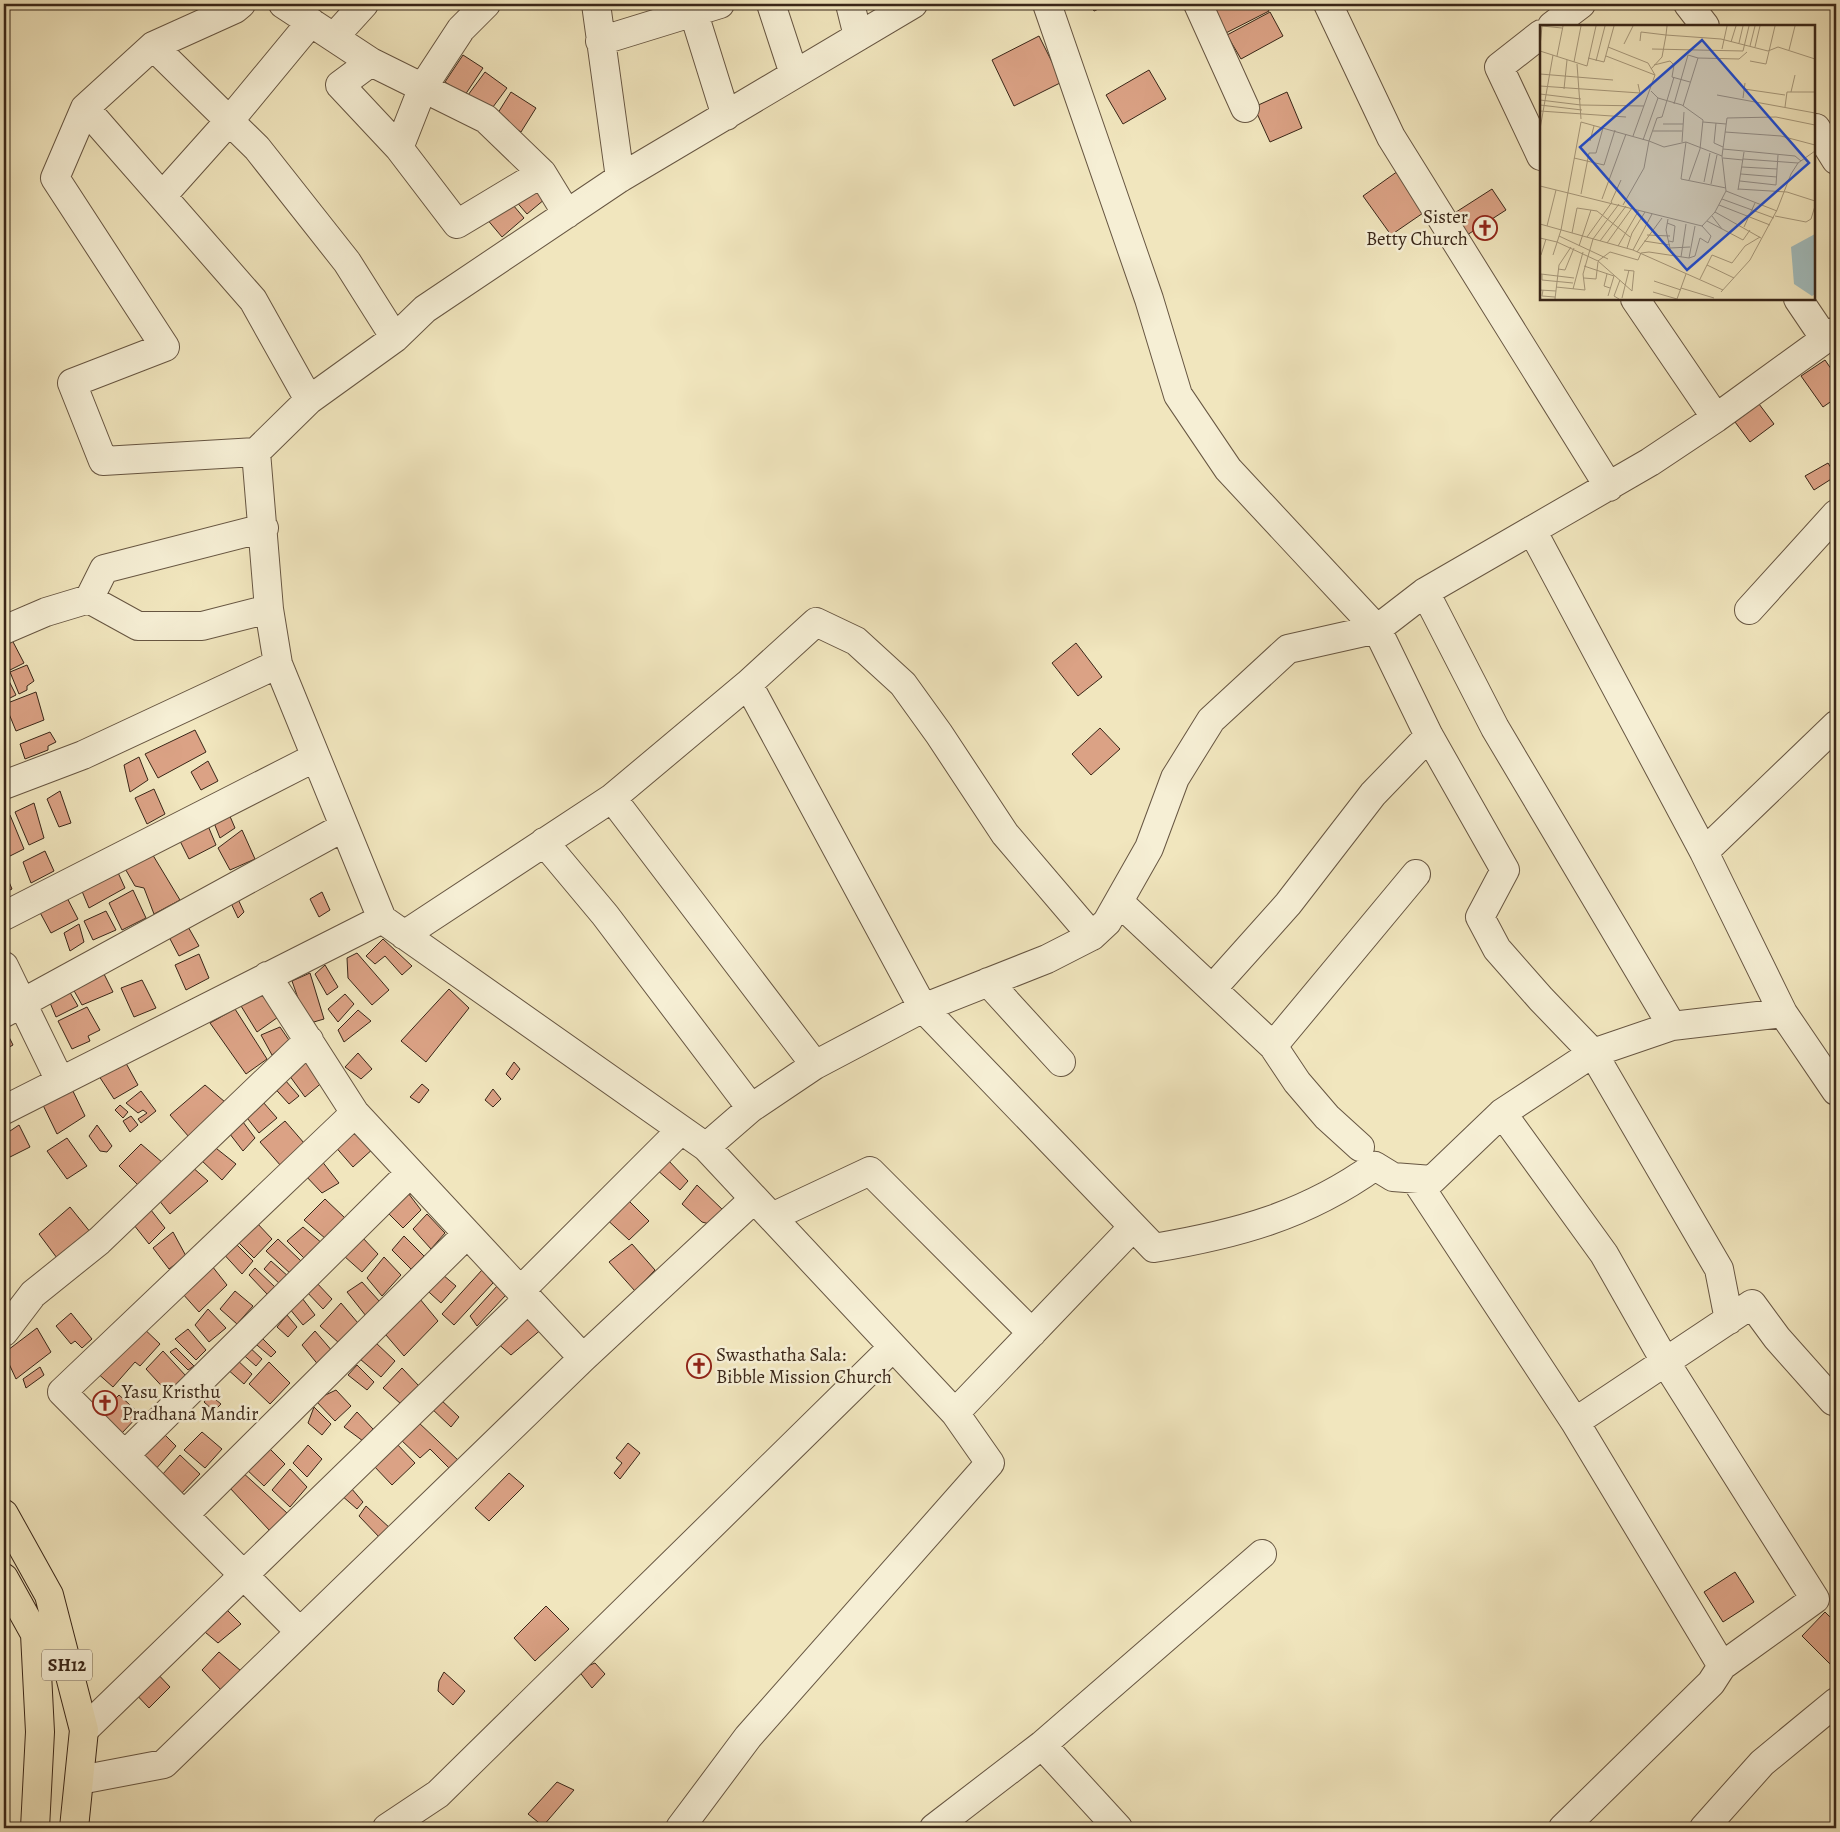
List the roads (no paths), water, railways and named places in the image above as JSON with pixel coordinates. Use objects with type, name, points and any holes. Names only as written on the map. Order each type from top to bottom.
[{"type":"main road","name":"SH12","points":[[4,1514],[49,1595],[84,1730],[74,1828]]},
{"type":"main road","name":"SH12","points":[[4,1578],[35,1634],[40,1732],[35,1828]]},
{"type":"street","points":[[241,4],[235,9],[153,46],[86,108],[55,178],[165,347],[72,383],[103,461],[256,452],[309,400],[395,338],[425,309],[620,178],[913,4]]},
{"type":"street","points":[[283,4],[371,62],[486,119],[542,173],[566,214]]},
{"type":"street","points":[[334,37],[364,4]]},
{"type":"street","points":[[399,148],[424,88],[461,29],[486,4]]},
{"type":"street","points":[[596,4],[620,178]]},
{"type":"street","points":[[600,41],[692,8],[720,4]]},
{"type":"street","points":[[771,4],[794,74]]},
{"type":"street","points":[[850,4],[858,36]]},
{"type":"street","points":[[1047,4],[1148,299],[1178,395],[1228,469],[1377,629],[1429,736],[1505,870],[1480,917],[1497,949],[1541,999],[1593,1053],[1719,1269],[1729,1320]]},
{"type":"street","points":[[1198,4],[1245,108]]},
{"type":"street","points":[[1328,4],[1391,138],[1609,487]]},
{"type":"street","points":[[1553,25],[1581,4]]},
{"type":"street","points":[[1688,4],[1704,25]]},
{"type":"street","points":[[692,8],[726,116]]},
{"type":"street","points":[[164,195],[230,120],[311,22]]},
{"type":"street","points":[[1540,35],[1499,67],[1540,154]]},
{"type":"street","points":[[153,46],[257,148],[347,262],[395,338]]},
{"type":"street","points":[[371,62],[340,84],[399,148],[457,224],[542,173]]},
{"type":"street","points":[[86,108],[164,195],[253,300],[309,400]]},
{"type":"street","points":[[1816,128],[1836,160]]},
{"type":"street","points":[[1636,300],[1716,418]]},
{"type":"street","points":[[706,1147],[751,1108],[815,1065],[923,1008],[1047,959],[1092,936],[1107,922],[1149,848],[1176,778],[1211,720],[1288,649],[1377,629],[1425,592],[1609,487],[1716,418],[1831,335],[1799,300]]},
{"type":"street","points":[[256,452],[264,528],[269,609],[278,664],[382,919],[706,1147],[955,1413],[990,1463],[748,1737],[680,1828]]},
{"type":"street","points":[[1749,610],[1836,514]]},
{"type":"street","points":[[89,599],[104,569],[264,528]]},
{"type":"street","points":[[1532,530],[1704,852],[1783,1013],[1836,1091]]},
{"type":"street","points":[[1425,592],[1495,728],[1672,1026]]},
{"type":"street","points":[[4,630],[46,612],[89,599],[138,626],[202,626],[269,609]]},
{"type":"street","points":[[404,935],[612,798],[748,684],[816,622],[856,642],[903,684],[939,734],[1005,834],[1092,936]]},
{"type":"street","points":[[4,785],[83,755],[278,664]]},
{"type":"street","points":[[748,684],[923,1008],[1154,1248],[1200,1240],[1272,1222],[1345,1188],[1375,1166],[1393,1178],[1432,1180],[1502,1113],[1593,1053],[1672,1026],[1783,1013]]},
{"type":"street","points":[[1704,852],[1836,725]]},
{"type":"street","points":[[1212,989],[1288,904],[1373,794],[1429,736]]},
{"type":"street","points":[[4,916],[316,757]]},
{"type":"street","points":[[612,798],[815,1065]]},
{"type":"street","points":[[13,1009],[344,827]]},
{"type":"street","points":[[544,842],[605,915],[751,1108]]},
{"type":"street","points":[[1273,1046],[1416,874]]},
{"type":"street","points":[[1119,902],[1273,1046],[1297,1082],[1315,1103],[1360,1147]]},
{"type":"street","points":[[4,1110],[382,919]]},
{"type":"street","points":[[4,966],[13,1009],[60,1081]]},
{"type":"street","points":[[267,976],[355,1113],[583,1358]]},
{"type":"street","points":[[988,982],[1061,1062]]},
{"type":"street","points":[[4,1332],[33,1294],[99,1241],[309,1040]]},
{"type":"street","points":[[300,1632],[62,1392],[355,1113]]},
{"type":"street","points":[[1502,1113],[1604,1254],[1666,1363],[1815,1599],[1722,1666],[1711,1683],[1563,1828]]},
{"type":"street","points":[[84,1730],[244,1576],[524,1295],[681,1130]]},
{"type":"street","points":[[80,1780],[164,1764],[583,1358],[763,1208],[870,1171],[1032,1333]]},
{"type":"street","points":[[125,1455],[410,1172]]},
{"type":"street","points":[[1416,1179],[1575,1422],[1722,1666]]},
{"type":"street","points":[[955,1413],[1133,1227]]},
{"type":"street","points":[[184,1515],[467,1234]]},
{"type":"street","points":[[1575,1422],[1752,1304],[1777,1338],[1833,1401],[1836,1401]]},
{"type":"street","points":[[387,1828],[438,1794],[893,1347]]},
{"type":"street","points":[[934,1828],[1042,1745],[1262,1554]]},
{"type":"street","points":[[1704,1828],[1762,1763],[1836,1702]]},
{"type":"street","points":[[1042,1745],[1115,1827]]},
{"type":"place","name":"Sister Betty Church","points":[[1485,228]]},
{"type":"place","name":"Swasthatha Sala: Bibble Mission Church","points":[[699,1366]]},
{"type":"place","name":"Yasu Kristhu Pradhana Mandir","points":[[105,1403]]}]
